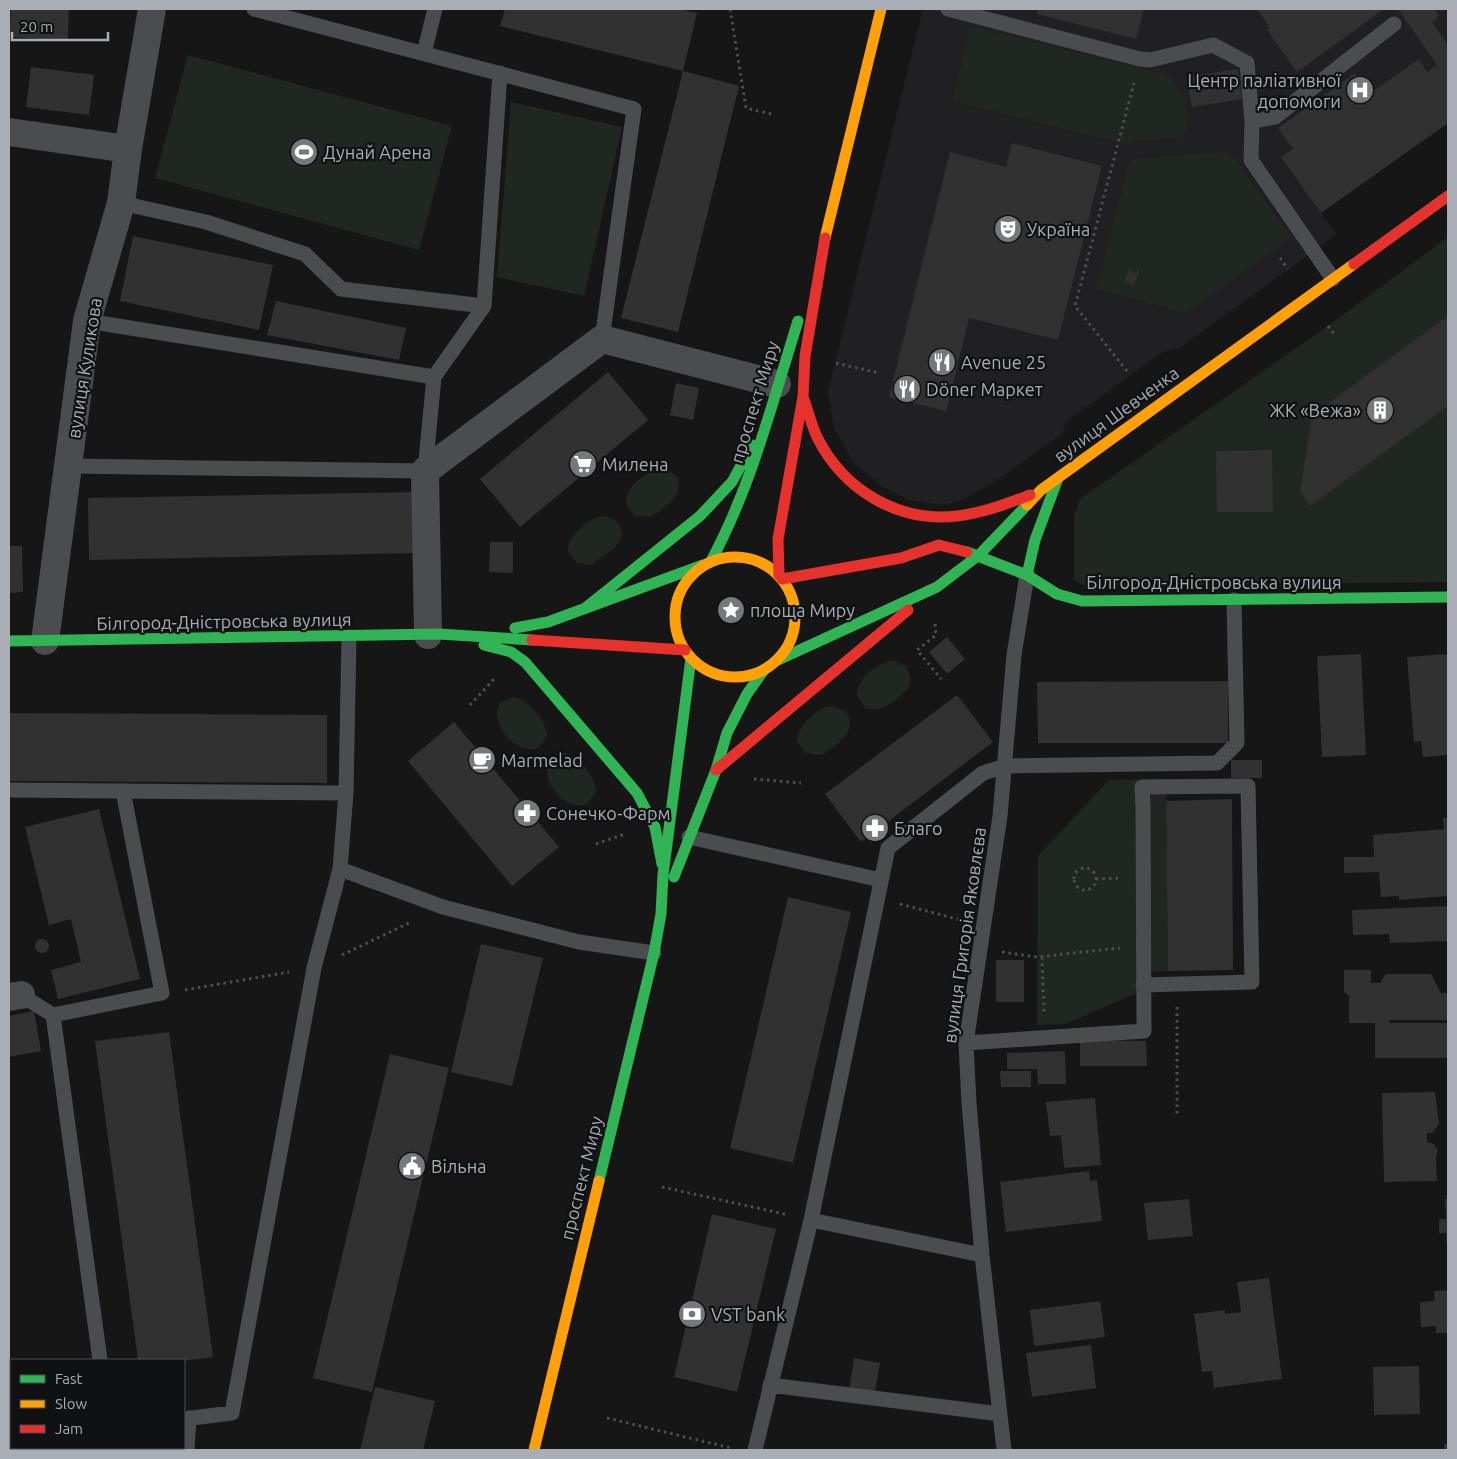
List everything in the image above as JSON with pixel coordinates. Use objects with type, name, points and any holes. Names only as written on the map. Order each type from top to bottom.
[{"type":"main road","name":"проспект Миру","points":[[707,563],[738,508],[822,249],[881,9]]},
{"type":"main road","name":"вулиця Шевченка","points":[[979,555],[1041,490],[1448,196]]},
{"type":"main road","name":"проспект Миру","points":[[781,577],[777,558],[778,540],[803,397],[805,356],[822,249]]},
{"type":"main road","points":[[584,609],[700,516],[732,482],[755,440],[777,384]]},
{"type":"main road","points":[[803,397],[809,422],[820,446],[835,468],[853,486],[874,502],[907,513],[941,517],[976,514],[1009,505],[1041,490]]},
{"type":"main road","points":[[1028,576],[1038,530],[1060,476]]},
{"type":"main road","points":[[907,513],[939,545],[979,555]]},
{"type":"main road","points":[[781,577],[901,558],[939,545]]},
{"type":"main road","points":[[716,770],[937,587],[979,555]]},
{"type":"main road","name":"Білгород-Дністровська вулиця","points":[[979,555],[1028,576],[1057,594],[1082,601],[1448,597]]},
{"type":"main road","points":[[778,660],[792,638],[796,620],[791,595],[781,577],[764,564],[747,558],[729,557],[707,563],[684,584],[675,608],[677,634],[688,654],[705,669],[730,677],[747,676],[764,670],[778,660],[937,587]]},
{"type":"main road","name":"Білгород-Дністровська вулиця","points":[[9,641],[434,635],[522,627],[548,622],[707,563]]},
{"type":"main road","points":[[434,635],[511,652],[531,668],[645,804],[660,842],[663,875]]},
{"type":"main road","name":"Білгород-Дністровська вулиця","points":[[434,635],[688,654]]},
{"type":"main road","name":"проспект Миру","points":[[534,1450],[654,953],[661,914],[663,875],[688,654]]},
{"type":"main road","name":"проспект Миру","points":[[661,914],[716,770],[726,733],[746,694],[764,670]]},
{"type":"street","name":"вулиця Куликова","points":[[45,641],[87,321],[121,203],[128,149],[152,9]]},
{"type":"street","points":[[9,132],[128,149]]},
{"type":"street","points":[[434,635],[425,471],[602,339],[777,384]]},
{"type":"lane","points":[[254,9],[634,109],[602,339]]},
{"type":"lane","points":[[424,53],[435,9]]},
{"type":"lane","points":[[948,9],[1145,59],[1213,45],[1247,63],[1252,121],[1251,160],[1333,279]]},
{"type":"lane","points":[[1252,121],[1275,117],[1394,24]]},
{"type":"lane","points":[[68,466],[425,471],[434,377],[484,306],[500,73]]},
{"type":"lane","points":[[121,203],[206,222],[305,254],[341,289],[484,306]]},
{"type":"lane","points":[[87,321],[434,377]]},
{"type":"lane","name":"вулиця Григорія Яковлєва","points":[[1004,1450],[982,1255],[966,1043],[982,949],[1006,766],[1014,654],[1028,576]]},
{"type":"lane","points":[[755,1450],[811,1220],[888,848],[983,773],[1006,766],[1217,763],[1237,743],[1234,600]]},
{"type":"lane","points":[[188,1450],[187,1419],[232,1413],[314,968],[340,869],[346,793],[349,637]]},
{"type":"lane","points":[[966,1043],[1144,1031],[1142,787],[1248,786],[1252,982],[1144,985]]},
{"type":"lane","points":[[9,790],[346,793]]},
{"type":"lane","points":[[15,996],[53,1015],[162,993],[123,791]]},
{"type":"lane","points":[[689,837],[881,880]]},
{"type":"lane","points":[[340,869],[443,907],[579,942],[654,953]]},
{"type":"lane","points":[[53,1015],[100,1359]]},
{"type":"lane","points":[[811,1220],[982,1255]]},
{"type":"lane","points":[[770,1386],[1000,1414]]},
{"type":"path","points":[[730,9],[746,108],[771,114]]},
{"type":"path","points":[[1127,371],[1075,306],[1145,59]]},
{"type":"path","points":[[1280,258],[1288,269]]},
{"type":"path","points":[[1328,326],[1335,335]]},
{"type":"path","points":[[834,363],[879,373]]},
{"type":"path","points":[[934,621],[936,636],[918,650],[941,679]]},
{"type":"path","points":[[470,705],[499,673]]},
{"type":"path","points":[[744,778],[801,783]]},
{"type":"path","points":[[596,844],[633,832]]},
{"type":"path","points":[[1085,868],[1092,871],[1096,879],[1093,886],[1086,890],[1078,888],[1073,882],[1077,870],[1085,868]]},
{"type":"path","points":[[1096,879],[1128,878]]},
{"type":"path","points":[[877,898],[985,926]]},
{"type":"path","points":[[162,993],[314,968],[443,907]]},
{"type":"path","points":[[982,949],[1042,957],[1143,945]]},
{"type":"path","points":[[1042,957],[1044,1038]]},
{"type":"path","points":[[1177,1005],[1177,1114]]},
{"type":"path","points":[[662,1187],[811,1220]]},
{"type":"path","points":[[607,1418],[732,1448]]},
{"type":"shaded area","points":[[923,9],[1448,9],[1448,123],[1321,213],[1336,235],[1178,349],[1164,351],[1066,422],[1062,434],[993,483],[960,501],[941,505],[909,500],[880,485],[852,460],[834,428],[828,392]]},
{"type":"shaded area","points":[[970,26],[1165,74],[1177,86],[1186,103],[1188,122],[1182,138],[1133,141],[1131,145],[953,101]]},
{"type":"shaded area","name":"Дунай Арена","points":[[188,55],[452,126],[419,250],[155,178]]},
{"type":"shaded area","points":[[511,102],[622,127],[584,296],[497,277]]},
{"type":"shaded area","points":[[1222,152],[1230,155],[1237,161],[1291,238],[1186,313],[1096,289],[1130,159]]},
{"type":"shaded area","points":[[1448,237],[1448,582],[1085,586],[1074,580],[1074,516],[1080,499],[1328,326]]},
{"type":"shaded area","points":[[666,468],[678,477],[678,490],[672,501],[650,517],[635,516],[626,504],[629,491],[646,474]]},
{"type":"shaded area","points":[[602,516],[611,518],[618,523],[622,535],[621,540],[614,548],[591,565],[577,563],[568,552],[571,540],[579,529],[590,520]]},
{"type":"shaded area","points":[[892,660],[906,666],[910,675],[910,685],[890,704],[878,709],[865,708],[857,696],[863,678],[880,665]]},
{"type":"shaded area","points":[[514,697],[531,706],[544,724],[547,736],[538,748],[530,749],[513,743],[501,728],[497,711],[500,703]]},
{"type":"shaded area","points":[[832,706],[846,711],[850,725],[848,731],[839,742],[821,755],[806,753],[797,742],[800,729],[814,714],[826,707]]},
{"type":"shaded area","points":[[564,753],[581,763],[593,780],[596,792],[588,804],[579,806],[571,804],[556,793],[551,785],[547,767],[550,759]]},
{"type":"shaded area","points":[[1166,779],[1168,971],[1136,973],[1137,993],[1065,1024],[1037,1025],[1038,856],[1109,780]]},
{"type":"building","points":[[11,9],[69,9],[68,40],[9,37]]},
{"type":"building","points":[[505,9],[678,9],[697,13],[683,71],[500,26]]},
{"type":"building","points":[[1038,9],[1144,9],[1136,39],[1037,14]]},
{"type":"building","points":[[1257,9],[1384,9],[1297,72],[1267,30],[1270,28]]},
{"type":"building","points":[[1398,9],[1434,9],[1439,16],[1432,22],[1448,45],[1448,123],[1321,213],[1281,157],[1293,149],[1278,128],[1355,73],[1369,94],[1419,59],[1427,72],[1437,65]]},
{"type":"building","points":[[31,67],[94,75],[89,115],[26,107]]},
{"type":"building","points":[[1238,69],[1242,99],[1192,107],[1187,77]]},
{"type":"building","points":[[683,71],[739,86],[678,332],[621,318]]},
{"type":"building","name":"Україна","points":[[1012,143],[1102,166],[1058,340],[969,318],[946,411],[889,397],[950,152],[1006,167]]},
{"type":"building","points":[[133,236],[273,265],[259,330],[120,301]]},
{"type":"building","points":[[1139,267],[1139,273],[1133,285],[1127,281],[1124,285],[1128,272],[1130,270],[1136,274]]},
{"type":"building","points":[[276,301],[406,328],[399,360],[267,335]]},
{"type":"building","name":"ЖК «Вежа»","points":[[1448,316],[1448,406],[1310,506],[1300,491],[1312,415]]},
{"type":"building","points":[[608,372],[648,420],[520,527],[480,479]]},
{"type":"building","points":[[676,383],[699,388],[693,420],[670,415]]},
{"type":"building","points":[[1272,450],[1273,512],[1217,512],[1216,451]]},
{"type":"building","points":[[414,492],[415,553],[89,560],[88,498]]},
{"type":"building","points":[[490,542],[513,542],[513,573],[489,572]]},
{"type":"building","points":[[9,546],[22,546],[23,592],[9,593]]},
{"type":"building","points":[[947,637],[965,659],[947,674],[929,652]]},
{"type":"building","points":[[1361,654],[1366,755],[1322,757],[1317,656]]},
{"type":"building","points":[[1448,654],[1448,755],[1423,757],[1421,741],[1414,742],[1407,657]]},
{"type":"building","points":[[1228,681],[1228,743],[1038,743],[1037,682]]},
{"type":"building","points":[[957,695],[993,742],[861,842],[825,794]]},
{"type":"building","points":[[9,713],[327,715],[327,783],[9,781]]},
{"type":"building","points":[[454,722],[559,847],[512,886],[408,761]]},
{"type":"building","points":[[1231,760],[1262,760],[1262,778],[1231,778]]},
{"type":"building","points":[[1232,799],[1233,970],[1168,971],[1166,801]]},
{"type":"building","points":[[99,809],[140,979],[58,999],[51,970],[81,962],[71,919],[49,925],[25,827]]},
{"type":"building","points":[[1443,818],[1448,818],[1448,896],[1399,900],[1399,896],[1381,897],[1379,872],[1344,873],[1344,857],[1374,857],[1373,835],[1444,829]]},
{"type":"building","points":[[788,897],[851,912],[793,1163],[730,1148]]},
{"type":"building","points":[[1448,906],[1448,941],[1390,943],[1389,934],[1353,935],[1352,910]]},
{"type":"building","points":[[39,939],[45,939],[49,946],[45,953],[39,953],[35,949],[35,943]]},
{"type":"building","points":[[481,944],[543,958],[512,1086],[451,1072]]},
{"type":"building","points":[[996,960],[1024,960],[1024,1002],[996,1002]]},
{"type":"building","points":[[1344,970],[1371,970],[1371,983],[1380,983],[1386,974],[1431,974],[1441,993],[1448,993],[1448,1020],[1390,1020],[1389,1023],[1448,1023],[1448,1058],[1375,1058],[1375,1023],[1349,1023],[1349,996],[1344,992]]},
{"type":"building","points":[[34,1011],[41,1051],[9,1057],[9,1016]]},
{"type":"building","points":[[169,1032],[213,1357],[185,1361],[185,1359],[138,1359],[95,1041]]},
{"type":"building","points":[[1080,1040],[1146,1041],[1147,1066],[1080,1066]]},
{"type":"building","points":[[1065,1051],[1066,1084],[1038,1084],[1037,1069],[1007,1069],[1007,1053]]},
{"type":"building","points":[[390,1054],[449,1068],[372,1392],[313,1378]]},
{"type":"building","points":[[1000,1071],[1031,1071],[1031,1087],[1001,1087]]},
{"type":"building","points":[[1435,1092],[1439,1124],[1432,1133],[1427,1133],[1427,1142],[1434,1144],[1438,1151],[1436,1157],[1437,1181],[1384,1182],[1382,1093]]},
{"type":"building","points":[[1095,1098],[1101,1165],[1064,1168],[1061,1135],[1050,1136],[1046,1102]]},
{"type":"building","points":[[1089,1171],[1090,1181],[1097,1180],[1102,1221],[1006,1232],[1000,1182]]},
{"type":"building","points":[[1448,1198],[1447,1245],[1446,1233],[1439,1233],[1439,1219],[1446,1219],[1445,1199]]},
{"type":"building","points":[[1189,1199],[1193,1236],[1148,1240],[1144,1203]]},
{"type":"building","points":[[712,1214],[776,1229],[737,1392],[674,1377]]},
{"type":"building","points":[[1269,1278],[1282,1379],[1214,1388],[1212,1371],[1202,1372],[1194,1314],[1225,1310],[1225,1314],[1241,1312],[1237,1282]]},
{"type":"building","points":[[1448,1290],[1448,1333],[1436,1333],[1436,1326],[1421,1327],[1420,1302],[1435,1301],[1434,1291]]},
{"type":"building","points":[[1100,1301],[1105,1337],[1034,1346],[1030,1310]]},
{"type":"building","points":[[1091,1345],[1096,1388],[1032,1397],[1026,1353]]},
{"type":"building","points":[[854,1358],[880,1363],[874,1396],[849,1391]]},
{"type":"building","points":[[1419,1366],[1420,1414],[1374,1415],[1373,1367]]},
{"type":"building","points":[[375,1387],[435,1401],[423,1450],[360,1450]]},
{"type":"building","points":[[1444,1444],[1448,1444],[1448,1450],[1444,1450]]},
{"type":"building","points":[[62,1449],[95,1449],[95,1450]]},
{"type":"building","points":[[102,1449],[144,1449],[144,1450]]},
{"type":"traffic: fast","points":[[711,561],[750,473],[798,321]]},
{"type":"traffic: fast","points":[[584,609],[700,516],[732,482],[752,445]]},
{"type":"traffic: fast","points":[[1027,575],[1035,540],[1057,481]]},
{"type":"traffic: fast","points":[[778,660],[937,587],[979,555],[1027,505]]},
{"type":"traffic: fast","points":[[967,552],[1027,575],[1057,594],[1082,601],[1448,597]]},
{"type":"traffic: fast","points":[[515,628],[548,622],[703,565]]},
{"type":"traffic: fast","points":[[9,641],[439,634],[532,640]]},
{"type":"traffic: fast","points":[[484,645],[511,652],[525,662],[637,793],[655,827],[662,864]]},
{"type":"traffic: fast","points":[[599,1181],[654,953],[661,914],[663,875],[691,658]]},
{"type":"traffic: fast","points":[[674,877],[716,770],[727,733],[747,694],[764,670]]},
{"type":"traffic: slow","points":[[825,238],[881,9]]},
{"type":"traffic: slow","points":[[1027,505],[1041,490],[1354,264]]},
{"type":"traffic: slow","points":[[735,557],[758,561],[778,574],[791,594],[795,617],[791,640],[778,660],[758,673],[735,677],[712,673],[692,660],[679,640],[675,617],[679,594],[692,574],[712,561],[735,557]]},
{"type":"traffic: slow","points":[[534,1450],[599,1181]]},
{"type":"traffic: jam","points":[[1354,264],[1448,196]]},
{"type":"traffic: jam","points":[[779,575],[778,539],[803,397],[805,356],[825,238]]},
{"type":"traffic: jam","points":[[803,397],[817,437],[828,456],[857,487],[874,499],[893,508],[913,514],[935,517],[957,516],[1003,505],[1030,495]]},
{"type":"traffic: jam","points":[[782,579],[901,558],[939,545],[967,552]]},
{"type":"traffic: jam","points":[[716,770],[908,610]]},
{"type":"traffic: jam","points":[[532,640],[685,650]]},
{"type":"place","name":"Центр паліативної допомоги","points":[[1360,90]]},
{"type":"place","name":"Дунай Арена","points":[[304,152]]},
{"type":"place","name":"Україна","points":[[1008,229]]},
{"type":"place","name":"Avenue 25","points":[[942,362]]},
{"type":"place","name":"Döner Маркет","points":[[907,389]]},
{"type":"place","name":"ЖК «Вежа»","points":[[1380,410]]},
{"type":"place","name":"Милена","points":[[583,464]]},
{"type":"place","name":"площа Миру","points":[[731,610]]},
{"type":"place","name":"Marmelad","points":[[482,760]]},
{"type":"place","name":"Сонечко-Фарм","points":[[527,813]]},
{"type":"place","name":"Благо","points":[[875,828]]},
{"type":"place","name":"Вільна","points":[[412,1166]]},
{"type":"place","name":"VST bank","points":[[692,1314]]}]
